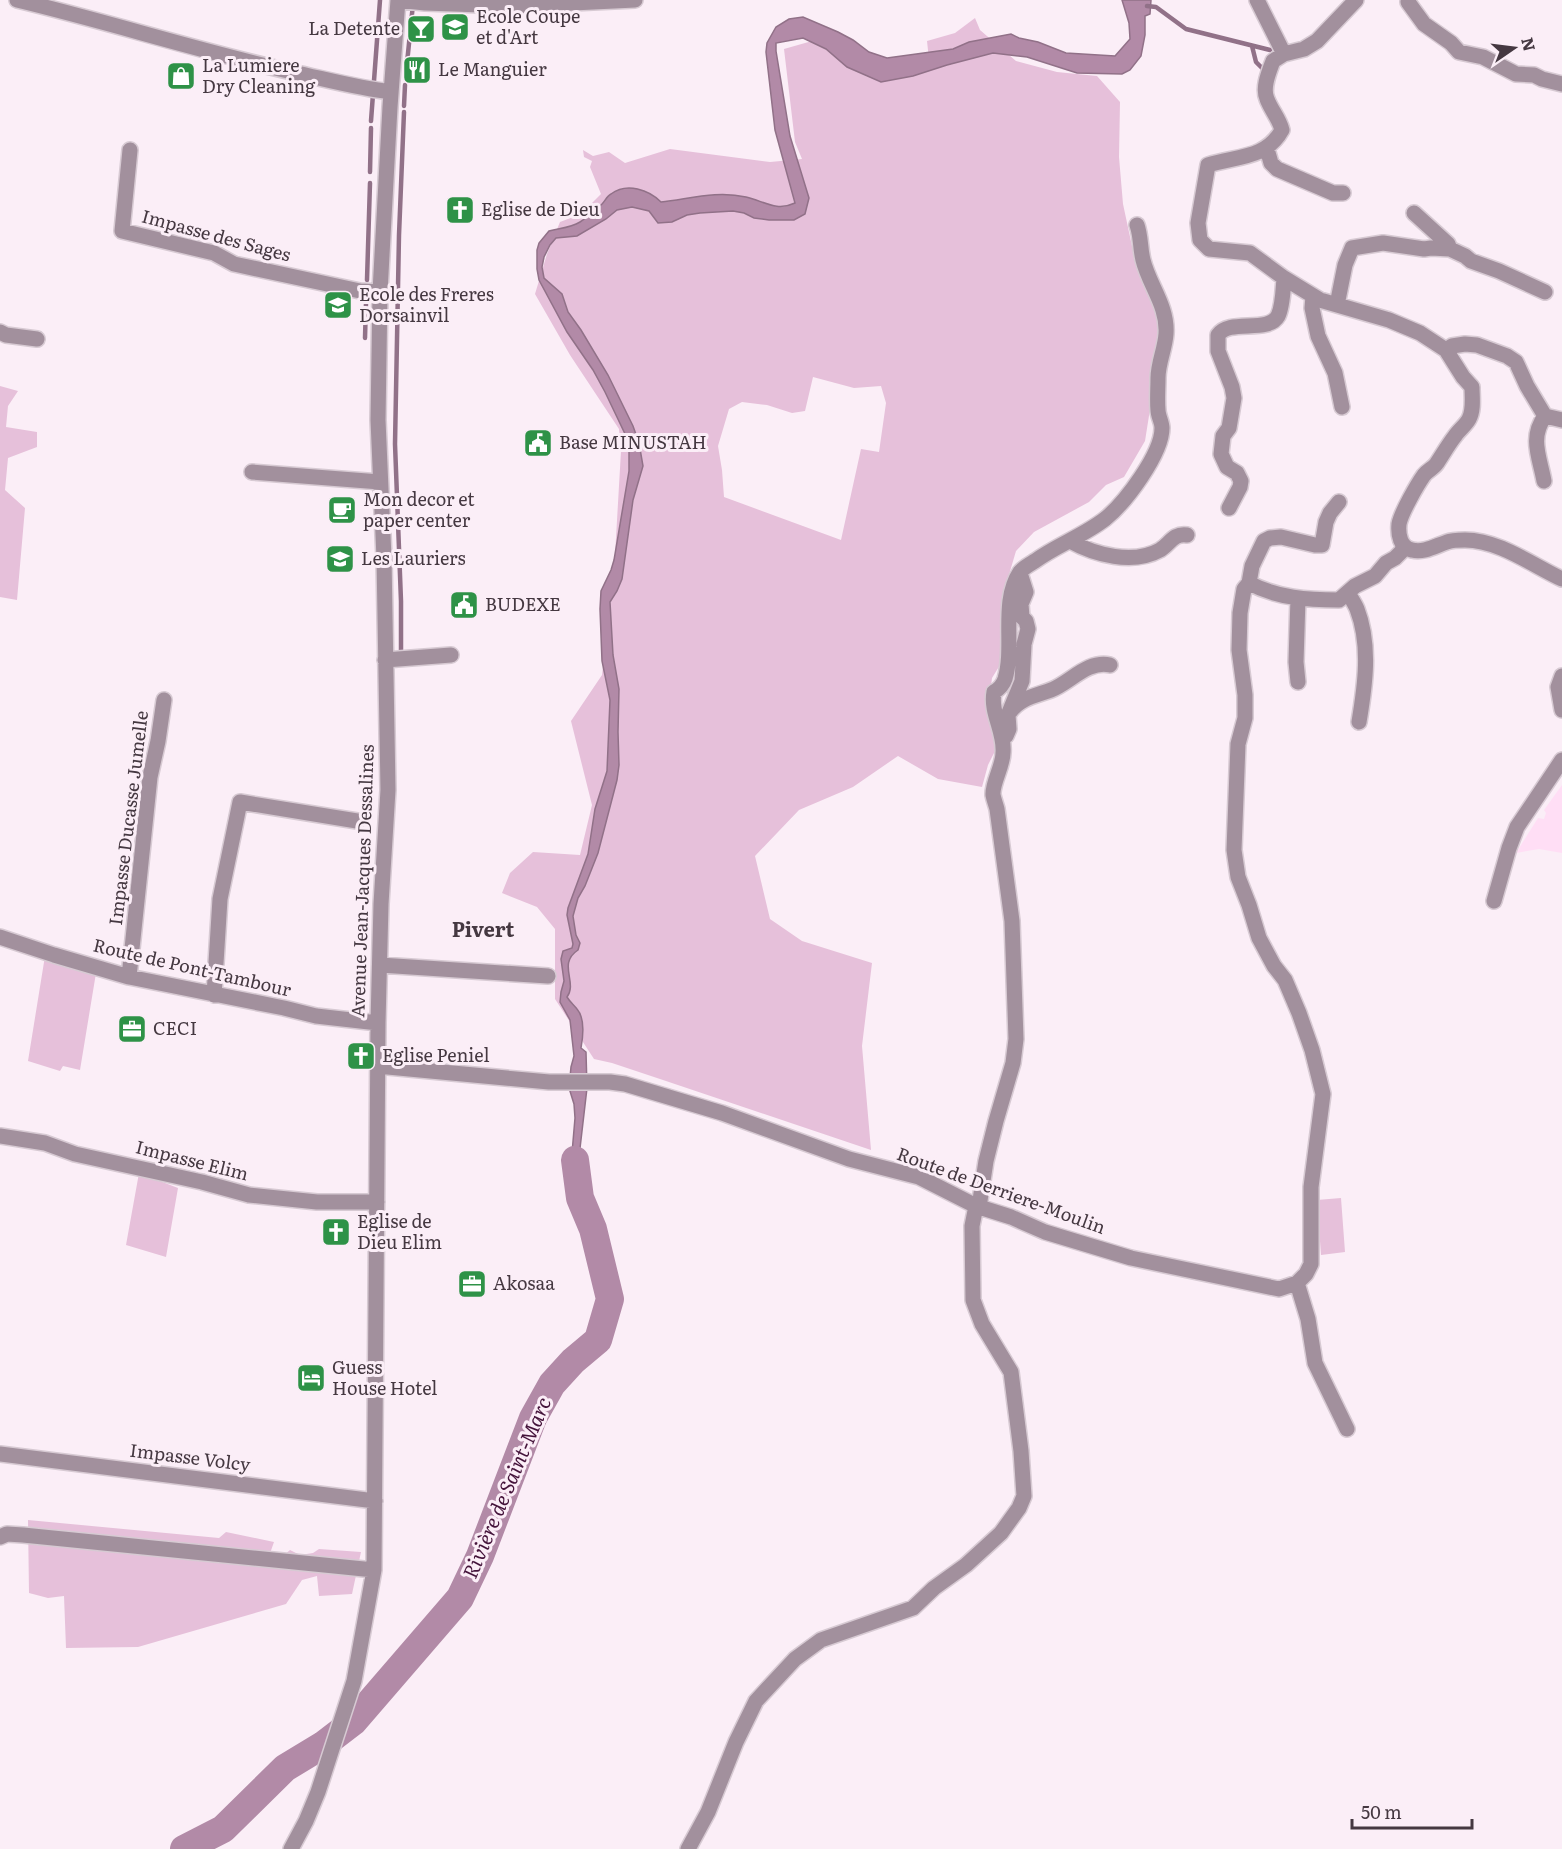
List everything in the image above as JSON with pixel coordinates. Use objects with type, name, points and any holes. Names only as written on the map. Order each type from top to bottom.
[{"type":"street","points":[[17,0],[85,16],[143,34],[267,66],[391,92]]},
{"type":"street","points":[[398,0],[510,6],[635,0]]},
{"type":"street","name":"Avenue Jean-Jacques Dessalines","points":[[291,1849],[318,1792],[354,1681],[374,1570],[378,1202],[377,1066],[388,790],[384,558],[378,420],[380,292],[398,0]]},
{"type":"street","points":[[1257,0],[1284,54]]},
{"type":"street","points":[[1249,583],[1277,595],[1339,600],[1355,586],[1375,576],[1402,551],[1399,532],[1401,517],[1425,473],[1436,465],[1444,450],[1469,421],[1471,412],[1472,387],[1446,350],[1420,333],[1313,296],[1250,253],[1209,249],[1198,235],[1208,165],[1267,149],[1282,130],[1266,98],[1265,89],[1273,61],[1284,54],[1304,49],[1317,41],[1356,0]]},
{"type":"street","points":[[1408,2],[1424,24],[1459,52],[1483,57],[1516,75],[1534,75],[1562,84]]},
{"type":"street","points":[[1267,149],[1271,163],[1277,169],[1334,193],[1343,193]]},
{"type":"street","name":"Impasse des Sages","points":[[130,150],[122,231],[214,253],[234,264],[360,291],[380,292]]},
{"type":"street","points":[[1414,213],[1448,244],[1450,249]]},
{"type":"street","points":[[688,1849],[708,1812],[736,1742],[756,1701],[795,1659],[821,1640],[913,1608],[1001,1533],[1019,1508],[1024,1496],[1011,1372],[982,1324],[973,1300],[972,1226],[996,1121],[1013,1063],[1016,1039],[1012,921],[997,809],[993,795],[1004,754],[1000,727],[992,701],[993,692],[1000,688],[1005,680],[1011,595],[1020,573],[1024,567],[1047,552],[1107,518],[1133,491],[1157,449],[1162,428],[1158,411],[1158,367],[1166,334],[1166,321],[1157,293],[1143,263],[1137,225]]},
{"type":"street","points":[[1337,305],[1345,265],[1352,248],[1383,243],[1424,249],[1450,249],[1471,261],[1545,292]]},
{"type":"street","points":[[1229,508],[1241,481],[1237,473],[1227,467],[1221,454],[1223,436],[1229,428],[1234,398],[1218,351],[1218,335],[1224,328],[1272,322],[1278,316],[1284,278]]},
{"type":"street","points":[[1313,296],[1312,309],[1318,336],[1335,373],[1342,407]]},
{"type":"street","points":[[0,332],[6,335],[37,339]]},
{"type":"street","points":[[1446,350],[1452,346],[1477,345],[1507,356],[1516,362],[1545,416],[1562,420]]},
{"type":"street","points":[[1544,481],[1538,462],[1536,444],[1545,416]]},
{"type":"street","points":[[252,472],[380,482]]},
{"type":"street","points":[[1339,502],[1326,522],[1322,545],[1281,537],[1270,538],[1264,542],[1252,566],[1249,583],[1244,589],[1239,650],[1245,694],[1245,718],[1238,744],[1234,850],[1238,877],[1259,938],[1274,966],[1285,980],[1299,1013],[1312,1050],[1323,1094],[1311,1186],[1311,1264],[1306,1274],[1297,1283],[1308,1319],[1315,1363],[1347,1430]]},
{"type":"street","points":[[1070,541],[1105,555],[1142,556],[1163,548],[1172,538],[1181,534],[1187,535]]},
{"type":"street","points":[[1403,546],[1411,550],[1427,550],[1449,541],[1468,540],[1483,543],[1511,552],[1562,579]]},
{"type":"street","points":[[1003,744],[1009,729],[1008,715],[1022,681],[1024,644],[1028,629],[1022,617],[1021,604],[1026,592],[1020,573]]},
{"type":"street","points":[[1348,593],[1357,609],[1366,662],[1359,722]]},
{"type":"street","points":[[1298,598],[1296,662],[1298,682]]},
{"type":"street","points":[[385,660],[451,655]]},
{"type":"street","points":[[1008,715],[1015,706],[1030,696],[1052,690],[1070,677],[1094,666],[1110,665]]},
{"type":"street","points":[[1562,675],[1558,687],[1562,710]]},
{"type":"street","name":"Impasse Ducasse Jumelle","points":[[129,977],[150,777],[164,700]]},
{"type":"street","points":[[1494,901],[1517,827],[1562,760]]},
{"type":"street","points":[[214,995],[220,899],[240,802],[357,821]]},
{"type":"street","name":"Route de Pont-Tambour","points":[[0,937],[129,977],[316,1016],[378,1023]]},
{"type":"street","points":[[380,965],[548,976]]},
{"type":"street","name":"Route de Derriere-Moulin","points":[[377,1066],[549,1082],[610,1082],[644,1088],[723,1113],[849,1159],[919,1177],[977,1206],[1011,1217],[1045,1232],[1131,1258],[1279,1289],[1297,1283]]},
{"type":"street","name":"Impasse Elim","points":[[0,1136],[45,1143],[75,1154],[202,1182],[249,1195],[317,1202],[378,1202]]},
{"type":"street","name":"Impasse Volcy","points":[[0,1454],[375,1501]]},
{"type":"street","points":[[0,1537],[6,1534],[23,1534],[374,1570]]},
{"type":"shaded area","points":[[1122,0],[1151,0],[1150,14],[1145,16],[1145,35],[1141,56],[1130,70],[1122,74],[1077,73],[1027,57],[993,53],[913,76],[881,82],[847,67],[826,49],[803,38],[776,43],[790,136],[809,198],[805,214],[794,220],[769,220],[733,211],[700,213],[687,215],[672,222],[658,223],[649,211],[632,207],[617,210],[577,236],[556,238],[544,257],[542,267],[544,278],[562,294],[568,312],[608,375],[633,426],[643,466],[633,500],[622,579],[610,602],[613,655],[619,689],[617,780],[598,853],[578,898],[573,916],[576,935],[580,943],[568,967],[570,991],[567,997],[580,1013],[583,1033],[581,1048],[586,1052],[587,1088],[579,1157],[580,1198],[575,1193],[571,1165],[575,1118],[569,1088],[574,1056],[570,1020],[560,1002],[564,981],[561,959],[563,951],[572,948],[573,944],[567,915],[568,908],[588,854],[595,809],[607,771],[610,700],[602,661],[601,591],[614,560],[629,471],[629,451],[626,436],[605,392],[567,332],[539,280],[537,250],[539,243],[549,231],[580,222],[610,195],[624,188],[644,191],[661,202],[724,194],[746,197],[776,206],[795,203],[775,130],[766,52],[767,43],[776,27],[789,19],[803,17],[838,32],[869,52],[887,58],[953,49],[969,42],[1011,34],[1066,53],[1115,56],[1130,39],[1129,23]]},
{"type":"shaded area","points":[[975,18],[980,30],[1016,61],[1057,72],[1097,76],[1120,102],[1119,157],[1123,204],[1132,246],[1160,318],[1145,441],[1124,477],[1106,485],[1089,502],[1034,532],[1016,551],[1003,595],[1000,665],[992,678],[988,709],[997,747],[988,765],[982,787],[938,779],[898,756],[853,787],[799,810],[755,856],[770,919],[802,941],[872,963],[862,1046],[871,1150],[612,1063],[594,1059],[555,999],[555,929],[537,907],[502,893],[510,873],[533,852],[580,855],[592,805],[571,721],[602,675],[615,555],[621,451],[619,429],[570,355],[535,294],[560,222],[581,214],[601,194],[590,167],[592,161],[584,157],[583,150],[593,156],[609,152],[625,163],[670,149],[770,162],[802,159],[795,142],[784,49],[812,41],[930,69],[927,41],[955,33]],"holes":[[[813,377],[854,388],[881,386],[886,403],[879,452],[861,449],[841,540],[724,497],[718,446],[729,409],[742,402],[767,405],[792,413],[805,411]]]},
{"type":"shaded area","points":[[0,386],[18,391],[8,406],[6,427],[37,432],[37,447],[8,458],[5,490],[25,508],[17,600],[0,597]]},
{"type":"shaded area","points":[[1562,785],[1562,853],[1539,849],[1516,853],[1538,818],[1544,819],[1546,813],[1544,810]]},
{"type":"shaded area","points":[[45,956],[96,973],[80,1070],[63,1066],[60,1071],[28,1061]]},
{"type":"shaded area","points":[[139,1173],[178,1188],[166,1257],[126,1245]]},
{"type":"shaded area","points":[[1341,1198],[1345,1252],[1321,1255],[1317,1200]]},
{"type":"shaded area","points":[[28,1520],[219,1538],[226,1532],[274,1542],[268,1559],[277,1561],[290,1550],[300,1555],[313,1553],[319,1549],[361,1552],[352,1594],[319,1596],[317,1576],[302,1580],[286,1604],[138,1647],[66,1648],[64,1596],[48,1598],[29,1593]]},
{"type":"waterway","points":[[371,121],[380,0]]},
{"type":"waterway","points":[[406,73],[413,4]]},
{"type":"waterway","points":[[1147,6],[1156,7],[1186,29],[1270,50]]},
{"type":"waterway","points":[[1252,46],[1256,62],[1262,68]]},
{"type":"waterway","points":[[404,106],[405,85]]},
{"type":"waterway","points":[[401,650],[395,444],[404,112]]},
{"type":"waterway","points":[[370,172],[371,128]]},
{"type":"waterway","points":[[367,280],[370,183]]},
{"type":"waterway","points":[[365,338],[366,303]]},
{"type":"waterway","name":"Rivière de Saint-Marc","points":[[184,1849],[223,1829],[285,1768],[323,1745],[353,1722],[460,1598],[480,1556],[533,1418],[552,1384],[573,1361],[598,1340],[610,1299],[593,1229],[580,1198],[575,1160]]},
{"type":"place","name":"Ecole Coupe et d'Art","points":[[455,27]]},
{"type":"place","name":"La Detente","points":[[421,29]]},
{"type":"place","name":"Le Manguier","points":[[417,70]]},
{"type":"place","name":"La Lumiere Dry Cleaning","points":[[181,76]]},
{"type":"place","name":"Eglise de Dieu","points":[[460,210]]},
{"type":"place","name":"Ecole des Freres Dorsainvil","points":[[338,305]]},
{"type":"place","name":"Base MINUSTAH","points":[[538,443]]},
{"type":"place","name":"Mon decor et paper center","points":[[342,510]]},
{"type":"place","name":"Les Lauriers","points":[[340,559]]},
{"type":"place","name":"BUDEXE","points":[[464,605]]},
{"type":"place","name":"CECI","points":[[132,1029]]},
{"type":"place","name":"Eglise Peniel","points":[[361,1056]]},
{"type":"place","name":"Eglise de Dieu Elim","points":[[336,1232]]},
{"type":"place","name":"Akosaa","points":[[472,1284]]},
{"type":"place","name":"Guess House Hotel","points":[[311,1378]]},
{"type":"district","name":"Pivert","points":[[483,930]]}]
